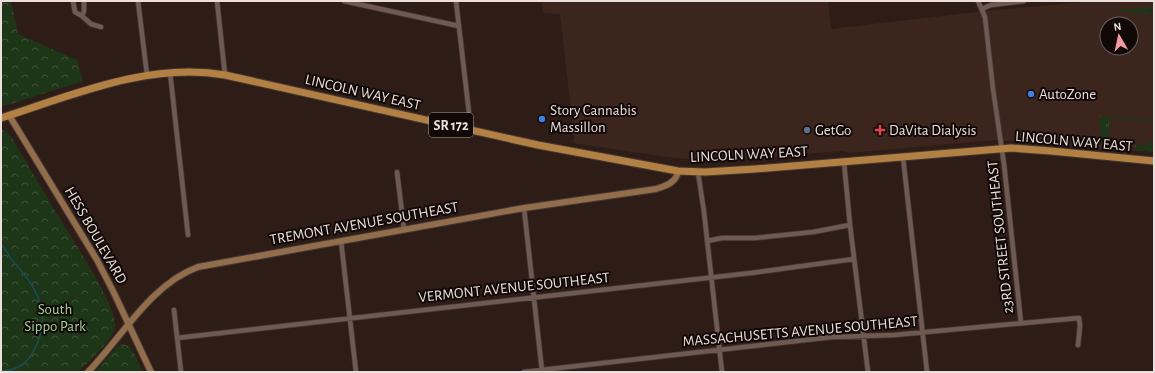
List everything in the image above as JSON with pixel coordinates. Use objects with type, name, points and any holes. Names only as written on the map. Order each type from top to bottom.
[{"type":"main road","name":"LINCOLN WAY EAST","points":[[1,118],[112,83],[147,75],[170,72],[200,71],[225,74],[580,154],[678,171],[698,172],[747,170],[1002,149],[1051,151],[1154,161]]},
{"type":"street","points":[[73,1],[76,12],[91,24],[101,27]]},
{"type":"street","points":[[82,16],[84,11],[84,1]]},
{"type":"street","points":[[138,1],[147,75]]},
{"type":"street","points":[[217,1],[225,74]]},
{"type":"street","points":[[344,1],[459,26]]},
{"type":"street","points":[[456,1],[471,130]]},
{"type":"street","name":"23RD STREET SOUTHEAST","points":[[978,1],[985,17],[1022,323]]},
{"type":"street","points":[[982,9],[991,5],[1024,1]]},
{"type":"street","points":[[170,72],[188,235]]},
{"type":"street","name":"HESS BOULEVARD","points":[[9,115],[97,260],[151,372]]},
{"type":"street","points":[[903,157],[927,372]]},
{"type":"street","points":[[844,162],[868,372]]},
{"type":"street","name":"TREMONT AVENUE SOUTHEAST","points":[[88,372],[161,289],[177,277],[202,266],[524,208],[656,189],[671,182],[676,177],[678,171]]},
{"type":"street","points":[[397,172],[404,229]]},
{"type":"street","points":[[698,172],[722,372]]},
{"type":"street","points":[[524,208],[542,371]]},
{"type":"street","points":[[707,241],[722,238],[760,237],[808,233],[850,225]]},
{"type":"street","points":[[341,241],[356,372]]},
{"type":"street","name":"VERMONT AVENUE SOUTHEAST","points":[[177,338],[711,277],[854,259]]},
{"type":"street","points":[[174,310],[181,372]]},
{"type":"street","name":"MASSACHUSETTS AVENUE SOUTHEAST","points":[[524,372],[832,337],[923,332],[1079,318],[1080,326],[1078,345]]},
{"type":"shaded area","points":[[542,1],[828,1],[831,29],[976,12],[1092,1],[1154,1],[1154,152],[995,140],[849,153],[843,151],[769,157],[700,160],[667,157],[573,143],[574,137],[560,14],[543,13]]},
{"type":"green space","points":[[1,1],[11,1],[18,34],[77,60],[83,81],[1,107]]},
{"type":"green space","points":[[1154,7],[1154,10],[1151,10],[1151,14],[1113,11]]},
{"type":"green space","points":[[1099,116],[1154,120],[1154,122],[1110,118],[1108,142],[1125,144],[1124,148],[1112,149],[1106,148],[1102,144]]},
{"type":"green space","points":[[1154,128],[1154,152],[1135,150],[1134,145],[1148,146],[1149,142],[1153,142]]},
{"type":"green space","name":"South Sippo Park","points":[[1,130],[6,131],[12,138],[93,272],[114,316],[114,331],[99,351],[77,372],[1,372]]},
{"type":"green space","points":[[121,344],[132,350],[142,372],[96,372],[114,350]]},
{"type":"waterway","points":[[1,244],[33,287],[38,296],[42,314],[41,333],[33,352],[20,366],[11,370],[1,371]]},
{"type":"place","name":"AutoZone","points":[[1031,94]]},
{"type":"place","name":"Story Cannabis Massillon","points":[[542,119]]},
{"type":"place","name":"GetGo","points":[[807,130]]},
{"type":"place","name":"DaVita Dialysis","points":[[880,130]]}]
